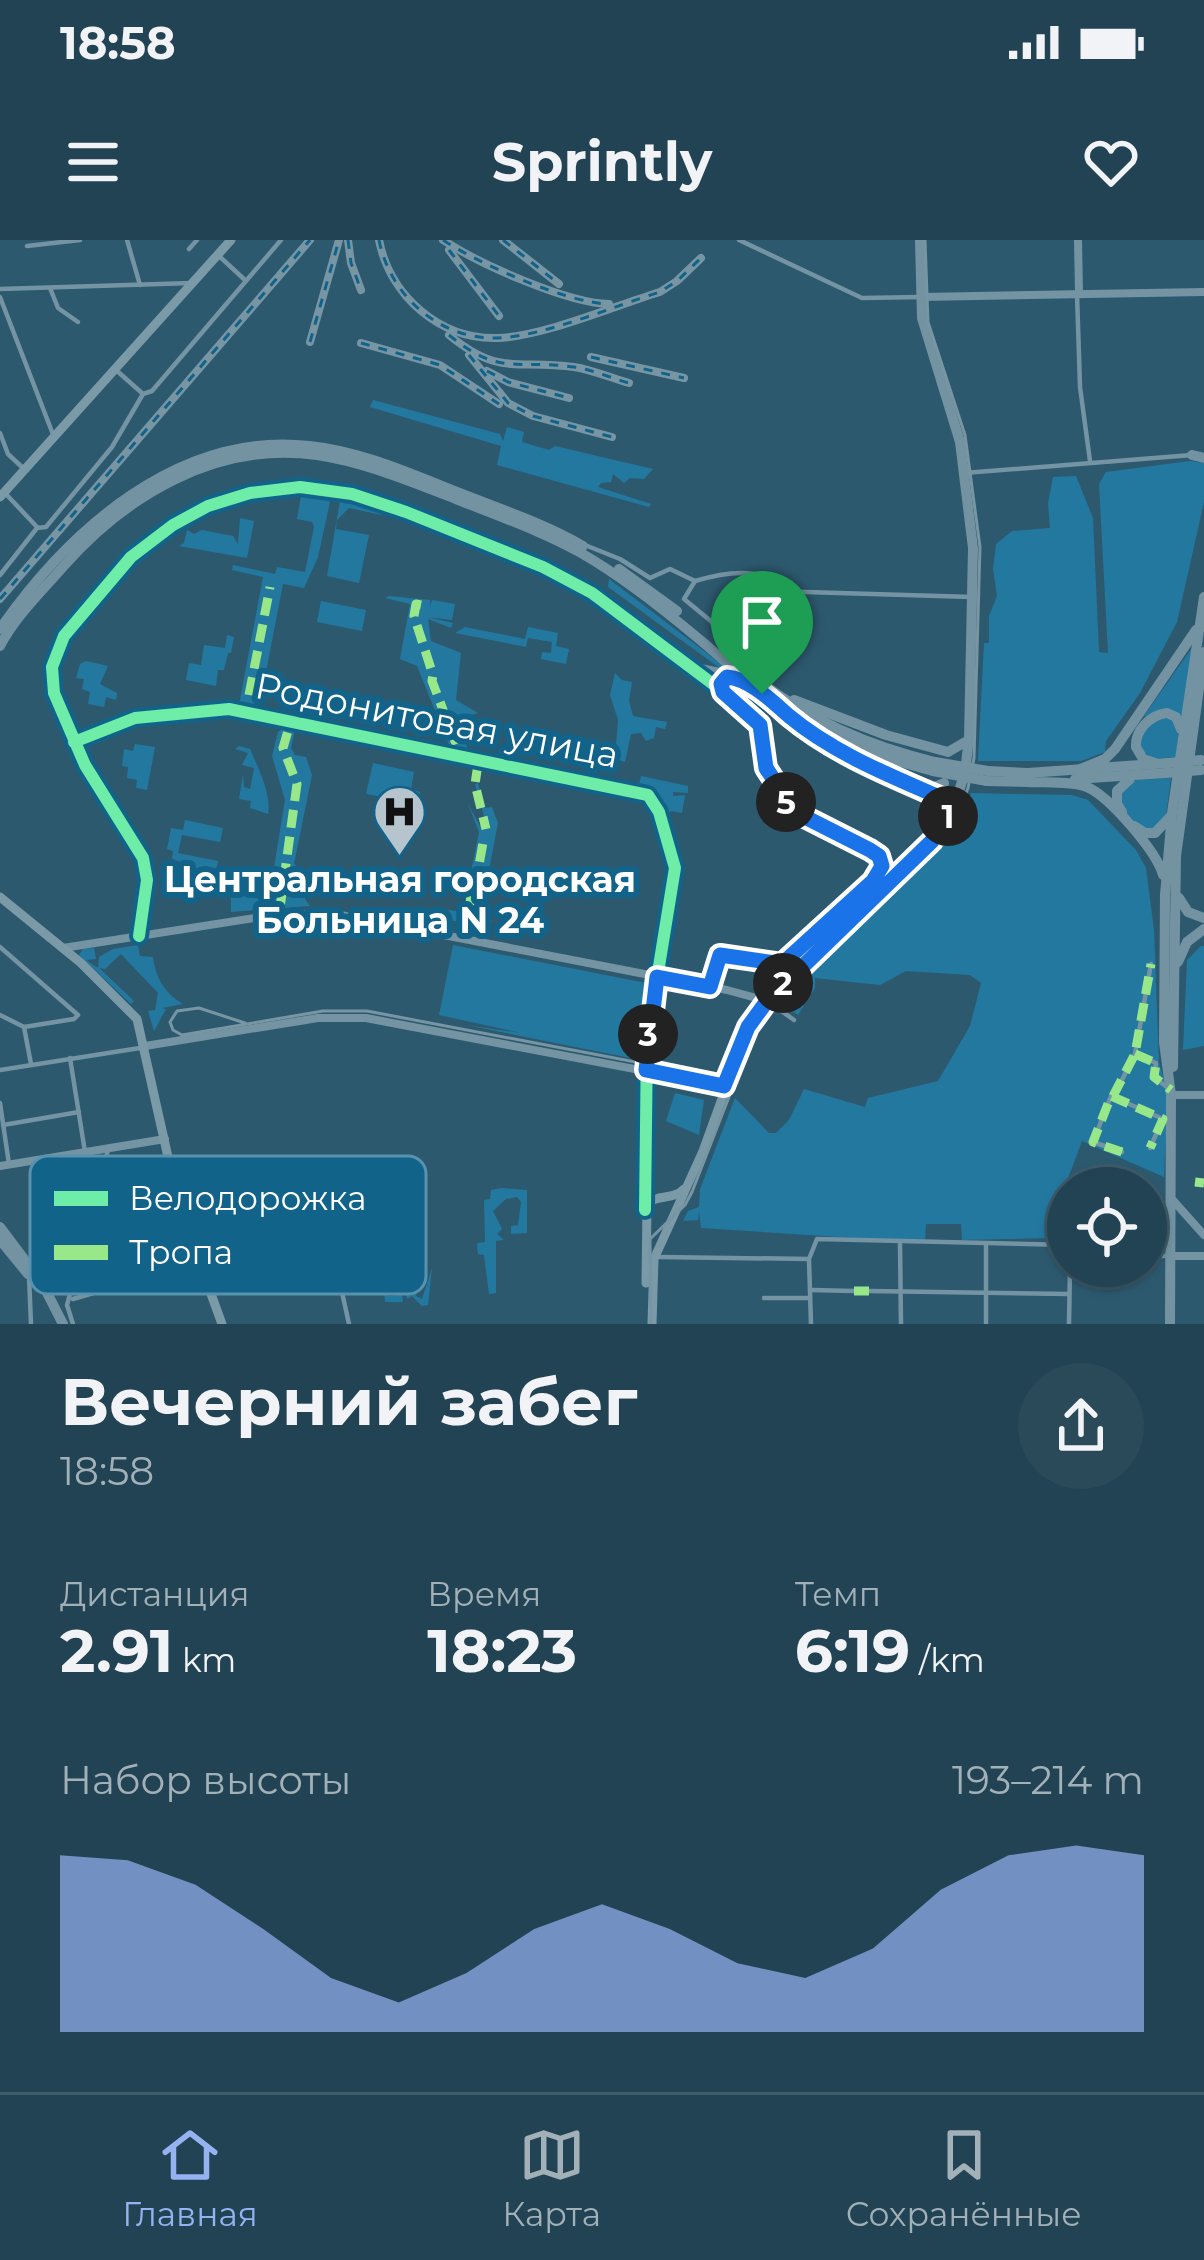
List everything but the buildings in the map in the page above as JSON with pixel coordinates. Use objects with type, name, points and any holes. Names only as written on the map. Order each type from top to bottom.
[{"type":"main road","points":[[2,495],[231,240]]},
{"type":"main road","points":[[650,1324],[657,1254],[691,1180],[748,1027],[767,1001],[932,841],[965,772],[973,548],[957,429],[922,318],[920,240]]},
{"type":"main road","points":[[0,628],[82,534],[126,496],[168,472],[256,448],[306,445],[372,460],[578,543],[661,598],[775,704],[826,741],[950,802]]},
{"type":"main road","points":[[0,646],[81,547],[132,502],[172,479],[218,464],[307,454],[386,473],[577,550],[764,690],[824,724],[934,767]]},
{"type":"main road","points":[[1171,1324],[1176,865],[1204,597]]},
{"type":"main road","points":[[1078,770],[1105,759],[1126,735],[1188,647],[1201,616]]},
{"type":"main road","points":[[1172,1093],[1165,1053],[1165,896],[1172,813],[1204,652]]},
{"type":"main road","points":[[764,690],[886,735],[948,752],[969,738]]},
{"type":"main road","points":[[775,704],[843,741],[934,767],[1076,785],[1099,795],[1156,858],[1165,896]]},
{"type":"main road","points":[[1188,738],[1204,708]]},
{"type":"main road","points":[[1162,768],[1143,759],[1136,747],[1137,737],[1151,718],[1167,712],[1176,717],[1188,738]]},
{"type":"main road","points":[[948,752],[944,783],[950,802]]},
{"type":"main road","points":[[1028,782],[1203,765]]},
{"type":"main road","points":[[988,776],[1162,768]]},
{"type":"main road","points":[[1162,768],[1122,782],[1117,804],[1145,833],[1164,828],[1172,813]]},
{"type":"main road","points":[[926,791],[944,783]]},
{"type":"main road","points":[[1176,865],[1180,904],[1187,913],[1204,918]]},
{"type":"main road","points":[[0,900],[81,963],[134,1014],[146,1046],[169,1156]]},
{"type":"main road","points":[[1173,977],[1183,949],[1204,929]]},
{"type":"main road","points":[[652,1201],[680,1193],[691,1180]]},
{"type":"main road","points":[[652,1201],[674,1204],[675,1213]]},
{"type":"main road","points":[[650,1324],[645,1248],[652,1201]]},
{"type":"main road","points":[[0,1227],[30,1266]]},
{"type":"main road","points":[[0,1240],[29,1276]]},
{"type":"main road","points":[[645,1248],[657,1254]]},
{"type":"main road","points":[[211,1294],[222,1324]]},
{"type":"street","points":[[27,245],[80,240]]},
{"type":"street","points":[[127,240],[140,285]]},
{"type":"street","points":[[189,249],[197,240]]},
{"type":"street","points":[[0,575],[112,447],[143,394],[152,391],[281,240]]},
{"type":"street","points":[[739,240],[862,298],[1204,292]]},
{"type":"street","points":[[1078,240],[1080,387],[1090,461]]},
{"type":"street","points":[[218,255],[246,281]]},
{"type":"street","points":[[54,437],[0,293],[192,283]]},
{"type":"street","points":[[50,288],[58,308],[78,322]]},
{"type":"street","points":[[115,368],[143,394]]},
{"type":"street","points":[[0,433],[8,454],[25,470]]},
{"type":"street","points":[[964,473],[1200,456]]},
{"type":"street","points":[[139,936],[146,880],[143,858],[74,742],[52,682],[55,655],[78,617],[149,541],[208,506],[265,490],[318,488],[352,494],[543,567],[592,593],[760,725],[766,768],[795,812],[879,856],[882,866],[873,881],[795,957],[776,966],[717,956],[710,987]]},
{"type":"street","points":[[2,495],[25,510],[37,528]]},
{"type":"street","points":[[578,543],[620,559],[650,578],[670,569],[695,581]]},
{"type":"street","points":[[722,650],[712,622],[684,599],[695,581],[713,575],[762,574],[770,579],[772,591],[972,598]]},
{"type":"street","points":[[689,665],[764,690]]},
{"type":"street","points":[[723,692],[723,680],[735,677]]},
{"type":"street","name":"Родонитовая улица","points":[[74,742],[135,718],[228,709],[649,795],[676,868],[657,977]]},
{"type":"street","points":[[63,948],[311,912],[452,943],[710,987],[767,1001],[794,1020]]},
{"type":"street","points":[[81,963],[77,953],[84,944]]},
{"type":"street","points":[[0,947],[78,1017],[24,1027],[0,1015]]},
{"type":"street","points":[[1122,1152],[1093,1142],[1135,1054],[1151,964]]},
{"type":"street","points":[[652,1201],[646,1164],[646,1070],[657,977]]},
{"type":"street","points":[[0,1070],[318,1018],[354,1017],[724,1086]]},
{"type":"street","points":[[24,1027],[31,1064]]},
{"type":"street","points":[[1135,1054],[1156,1063],[1154,1077],[1172,1093],[1204,1095]]},
{"type":"street","points":[[70,1058],[85,1152]]},
{"type":"street","points":[[1113,1096],[1163,1119],[1150,1148]]},
{"type":"street","points":[[0,1103],[5,1165]]},
{"type":"street","points":[[3,1125],[79,1112]]},
{"type":"street","points":[[60,1156],[165,1139]]},
{"type":"street","points":[[106,1156],[108,1148]]},
{"type":"street","points":[[1171,1197],[1204,1234]]},
{"type":"street","points":[[811,1324],[809,1259],[817,1239],[1047,1244]]},
{"type":"street","points":[[986,1243],[986,1324]]},
{"type":"street","points":[[900,1244],[901,1324]]},
{"type":"street","points":[[657,1254],[809,1259]]},
{"type":"street","points":[[1167,1256],[1204,1256]]},
{"type":"street","points":[[29,1276],[31,1320]]},
{"type":"street","points":[[1069,1324],[1070,1287]]},
{"type":"street","points":[[764,1298],[854,1291]]},
{"type":"street","points":[[869,1291],[1070,1294]]},
{"type":"street","points":[[73,1324],[62,1314],[115,1294]]},
{"type":"street","points":[[343,1294],[349,1324]]},
{"type":"shaded area","points":[[373,400],[500,434],[503,441],[507,427],[524,432],[522,442],[549,450],[555,446],[653,469],[644,479],[630,478],[624,483],[613,474],[611,482],[598,487],[651,504],[497,465],[501,446],[370,407]]},
{"type":"shaded area","points":[[1204,463],[1204,502],[1177,622],[1140,693],[1106,741],[1105,752],[1081,761],[978,761],[984,643],[989,643],[989,616],[997,596],[996,544],[1012,531],[1050,528],[1053,477],[1076,476],[1093,518],[1099,652],[1108,653],[1099,484],[1106,472]]},
{"type":"shaded area","points":[[301,496],[325,497],[330,502],[318,557],[304,588],[283,584],[260,703],[255,702],[253,708],[239,705],[263,577],[232,570],[233,565],[275,574],[277,567],[305,572],[314,527],[312,522],[297,519]]},
{"type":"shaded area","points":[[340,501],[382,511],[382,515],[349,508],[337,520],[336,529],[369,535],[359,583],[327,576]]},
{"type":"shaded area","points":[[240,518],[254,521],[247,558],[179,546],[187,530],[233,536],[238,544]]},
{"type":"shaded area","points":[[609,579],[733,673],[608,587]]},
{"type":"shaded area","points":[[385,598],[430,600],[430,606],[432,600],[455,604],[452,620],[427,617],[453,623],[451,628],[428,619],[431,641],[461,653],[456,700],[478,713],[458,719],[468,750],[449,745],[417,666],[400,659],[410,604]]},
{"type":"shaded area","points":[[321,601],[366,610],[362,631],[317,622]]},
{"type":"shaded area","points":[[465,627],[525,639],[528,627],[558,633],[556,646],[569,649],[566,664],[541,659],[542,652],[551,653],[552,642],[528,638],[526,647],[455,633]]},
{"type":"shaded area","points":[[227,635],[234,637],[231,653],[224,670],[218,670],[216,686],[186,680],[189,663],[201,665],[204,645],[225,648]]},
{"type":"shaded area","points":[[1194,645],[1184,721],[1163,710],[1143,717]]},
{"type":"shaded area","points":[[80,664],[108,666],[100,684],[117,693],[116,700],[106,697],[104,707],[88,704],[90,692],[82,689],[84,679],[76,678]]},
{"type":"shaded area","points":[[615,673],[632,682],[633,716],[667,722],[665,729],[656,727],[654,738],[646,741],[641,733],[631,734],[625,762],[615,759],[618,720],[610,695]]},
{"type":"shaded area","points":[[730,678],[806,734],[934,804],[942,809],[941,815],[920,799],[797,735],[733,681],[728,689],[765,718],[762,720],[724,689],[724,681]]},
{"type":"shaded area","points":[[1159,716],[1174,720],[1179,728],[1176,757],[1154,759],[1141,751],[1140,737]]},
{"type":"shaded area","points":[[283,728],[295,730],[291,748],[295,755],[306,757],[312,775],[294,864],[309,877],[305,899],[310,906],[231,912],[231,891],[263,900],[270,892],[285,800],[272,756]]},
{"type":"shaded area","points":[[135,744],[155,747],[147,790],[136,788],[137,780],[127,778],[128,767],[122,766],[124,749],[133,751]]},
{"type":"shaded area","points":[[235,749],[250,749],[256,763],[266,789],[268,814],[250,808],[251,801],[239,799],[243,774],[244,787],[250,789],[254,768],[242,765],[248,753]]},
{"type":"shaded area","points":[[373,763],[414,772],[411,789],[420,792],[417,809],[409,802],[366,794]]},
{"type":"shaded area","points":[[641,776],[688,786],[688,793],[673,792],[673,796],[685,795],[682,813],[668,815],[658,794],[639,785]]},
{"type":"shaded area","points":[[1171,778],[1166,816],[1157,830],[1138,827],[1120,807],[1120,788],[1137,780]]},
{"type":"shaded area","points":[[478,783],[484,808],[492,807],[498,823],[480,917],[492,920],[487,934],[460,929],[461,922],[433,918],[435,908],[463,912],[479,832],[468,804],[480,826],[486,824]]},
{"type":"shaded area","points":[[971,793],[1072,795],[1088,800],[1136,850],[1146,868],[1154,930],[1159,1063],[1168,1092],[1164,1167],[1141,1167],[1082,1141],[1072,1167],[1047,1167],[1047,1238],[962,1240],[961,1224],[926,1224],[925,1240],[900,1241],[701,1228],[699,1211],[698,1220],[683,1221],[688,1211],[699,1207],[700,1189],[735,1098],[769,1133],[776,1133],[789,1120],[804,1089],[865,1107],[868,1098],[938,1081],[970,1026],[981,983],[970,975],[906,971],[880,985],[815,978],[815,988],[798,1015],[780,1003],[956,830]]},
{"type":"shaded area","points":[[185,820],[223,828],[220,842],[182,835],[178,853],[218,861],[225,875],[191,867],[188,880],[182,877],[181,862],[172,859],[173,851],[167,849],[171,828],[183,830]]},
{"type":"shaded area","points":[[138,945],[140,956],[153,957],[162,984],[183,1004],[162,1008],[166,1009],[154,1031],[148,1011],[155,1010],[158,993],[121,954],[105,969],[99,968],[134,1001],[131,1004],[79,955],[83,949],[94,948],[96,959],[86,960],[98,968],[99,957]]},
{"type":"shaded area","points":[[453,945],[651,984],[641,1053],[634,1055],[640,1060],[466,1025],[521,1033],[439,1015]]},
{"type":"shaded area","points":[[1201,946],[1204,1046],[1183,1050],[1187,960]]},
{"type":"shaded area","points":[[675,1093],[704,1100],[699,1135],[666,1121]]},
{"type":"shaded area","points":[[491,1190],[527,1190],[527,1233],[511,1234],[511,1226],[518,1225],[521,1202],[517,1197],[506,1199],[493,1211],[502,1229],[497,1234],[504,1240],[496,1241],[496,1293],[489,1294],[484,1255],[478,1254],[477,1243],[485,1242],[484,1200],[490,1199]]},
{"type":"shaded area","points":[[432,1268],[428,1305],[422,1306],[412,1296],[407,1299],[406,1294],[422,1299]]},
{"type":"shaded area","points":[[384,1294],[402,1295],[403,1302],[385,1302]]},
{"type":"tram line","points":[[651,1324],[650,1239],[692,1192],[755,1030],[788,987],[951,832],[968,788],[974,758],[980,547],[965,435],[928,322],[925,240]]},
{"type":"tram line","points":[[245,1023],[199,1008],[177,1011],[170,1022],[182,1035],[323,1011],[367,1011],[725,1079],[738,1071]]},
{"type":"railway","points":[[0,599],[310,240]]},
{"type":"railway","points":[[310,342],[339,240]]},
{"type":"railway","points":[[348,240],[361,290]]},
{"type":"railway","points":[[379,240],[394,279],[421,311],[438,323],[477,337],[517,336],[558,326],[660,292],[701,258]]},
{"type":"railway","points":[[443,240],[524,281],[609,304]]},
{"type":"railway","points":[[503,240],[559,284]]},
{"type":"railway","points":[[449,250],[499,316]]},
{"type":"railway","points":[[449,335],[496,361],[574,367],[629,383]]},
{"type":"railway","points":[[361,343],[440,365],[499,404]]},
{"type":"railway","points":[[469,355],[508,403],[533,416],[612,437]]},
{"type":"railway","points":[[591,357],[684,378]]},
{"type":"railway","points":[[487,371],[508,382],[569,398]]},
{"type":"marked path","points":[[249,695],[270,587]]},
{"type":"marked path","points":[[421,605],[416,604],[414,616],[458,749]]},
{"type":"marked path","points":[[280,908],[297,784],[283,748],[289,727]]},
{"type":"marked path","points":[[478,764],[475,784],[486,829]]},
{"type":"marked path","points":[[470,914],[471,884],[484,837]]},
{"type":"marked path","points":[[1113,1096],[1135,1054],[1151,964]]},
{"type":"marked path","points":[[1135,1054],[1156,1063],[1154,1077],[1171,1090]]},
{"type":"marked path","points":[[1122,1152],[1093,1142],[1111,1096],[1163,1119],[1150,1148]]},
{"type":"marked path","points":[[1195,1182],[1204,1183]]},
{"type":"marked path","points":[[854,1291],[869,1291]]},
{"type":"cycle path","points":[[139,936],[147,880],[143,858],[85,765],[54,693],[52,667],[64,636],[131,557],[173,525],[208,506],[250,493],[300,487],[352,494],[406,512],[543,567],[592,593],[754,715],[768,771],[792,807],[879,856],[878,876],[782,965],[717,956],[710,987]]},
{"type":"cycle path","points":[[74,742],[135,718],[229,709],[648,795],[659,812],[675,868],[647,1040],[645,1210]]},
{"type":"place","name":"Центральная городская Больница N 24","points":[[400,857]]},
{"type":"route","points":[[735,677],[762,694],[826,741],[955,804],[932,841],[767,1001],[748,1027],[724,1086],[646,1070],[657,977],[710,987],[720,955],[782,964],[873,881],[882,866],[874,852],[801,816],[781,796],[766,768],[760,725],[723,692],[721,684],[735,677]]}]
